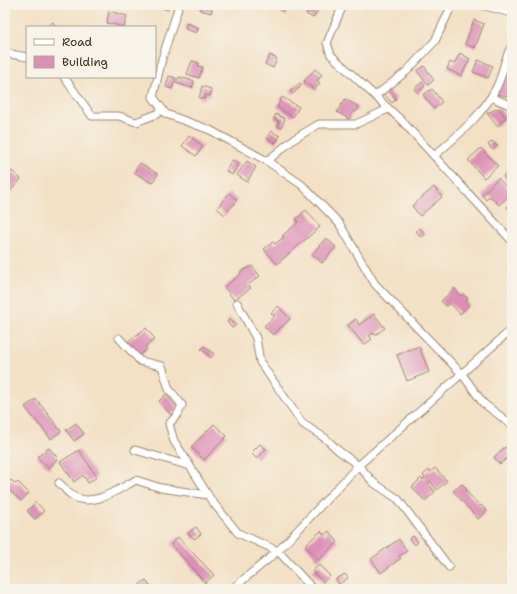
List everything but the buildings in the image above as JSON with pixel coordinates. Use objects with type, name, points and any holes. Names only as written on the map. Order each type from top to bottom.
[{"type":"street","points":[[179,5],[152,97],[166,114],[210,130],[267,161],[302,185],[339,223],[375,284],[462,374],[483,403],[512,425]]},
{"type":"street","points":[[343,5],[327,42],[331,55],[388,108],[512,241]]},
{"type":"street","points":[[375,96],[407,70],[435,42],[452,5]]},
{"type":"street","points":[[482,5],[512,13]]},
{"type":"street","points":[[434,156],[467,126],[497,88],[506,55],[512,46]]},
{"type":"street","points":[[5,53],[26,57]]},
{"type":"street","points":[[65,78],[92,116],[119,116],[136,122],[157,114],[162,109]]},
{"type":"street","points":[[491,96],[512,106]]},
{"type":"street","points":[[267,161],[294,139],[319,124],[356,124],[388,108]]},
{"type":"street","points":[[237,303],[256,338],[260,362],[303,424],[325,438],[359,466],[374,483],[398,500],[449,567]]},
{"type":"street","points":[[232,589],[278,551],[359,466],[512,329]]},
{"type":"street","points":[[120,338],[140,361],[162,366],[169,390],[182,405],[178,414],[169,424],[174,441],[217,509],[238,532],[278,551],[313,589]]},
{"type":"street","points":[[136,450],[190,466]]},
{"type":"street","points":[[59,483],[71,495],[91,501],[111,493],[136,480],[161,488],[208,495]]}]
